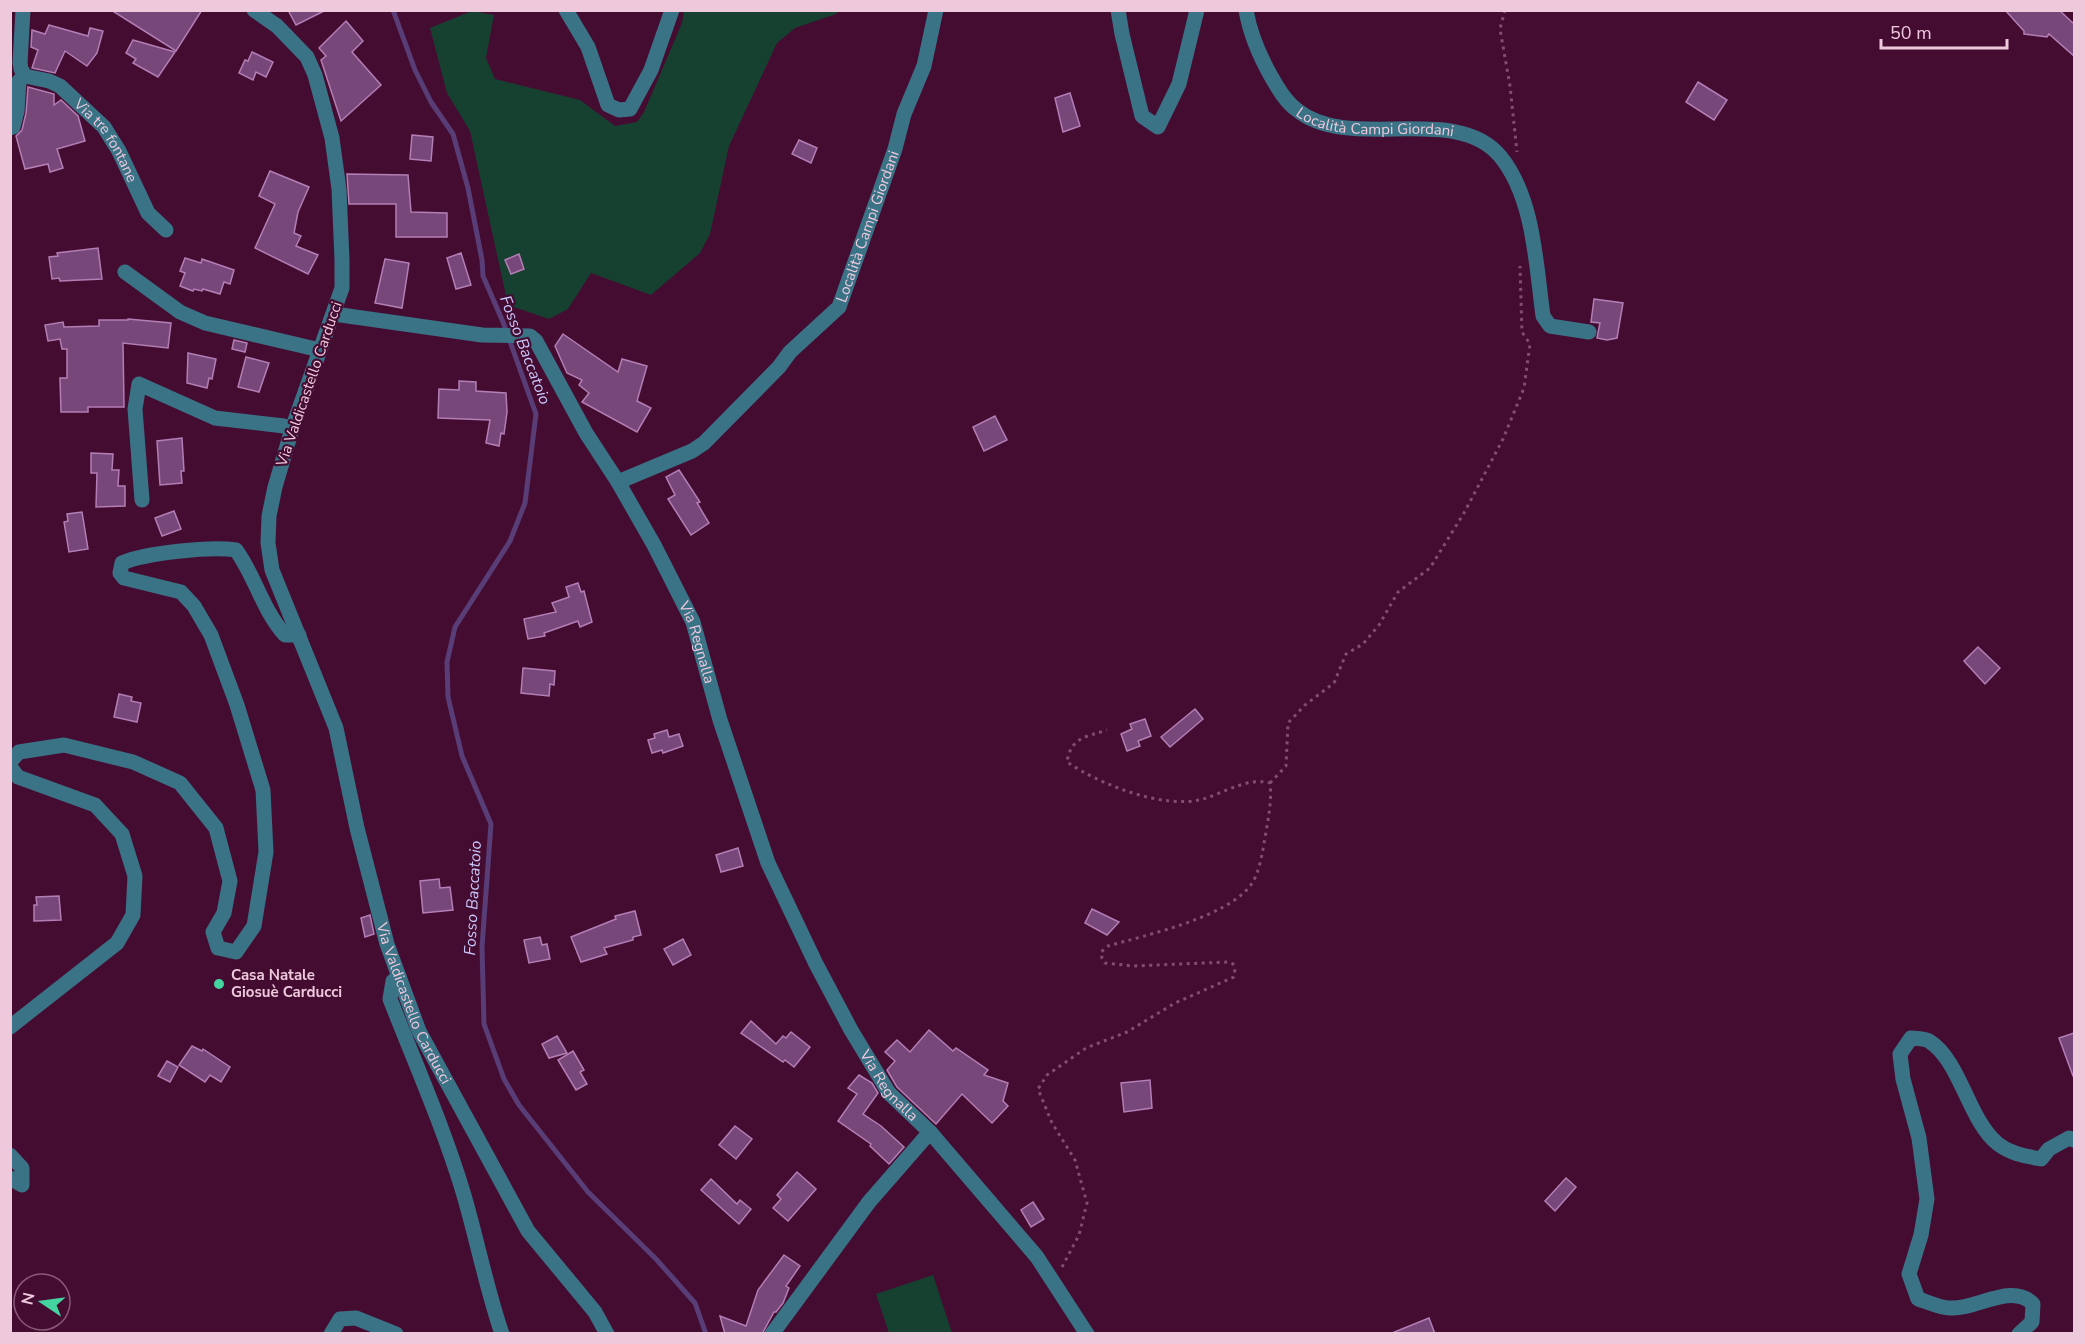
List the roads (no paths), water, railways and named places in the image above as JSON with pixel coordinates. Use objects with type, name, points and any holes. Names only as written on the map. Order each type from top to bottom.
[{"type":"street","points":[[10,128],[13,128],[17,111],[19,81],[25,76],[20,63],[23,10]]},
{"type":"street","name":"Via Valdicastello Carducci","points":[[254,10],[277,26],[307,57],[315,75],[332,138],[339,189],[342,260],[342,288],[292,429],[275,487],[269,516],[267,543],[272,570],[336,728],[360,838],[387,944],[419,1031],[528,1231],[595,1312],[608,1334]]},
{"type":"street","points":[[566,10],[588,47],[608,105],[619,110],[630,109],[651,70],[672,10]]},
{"type":"street","name":"Località Campi Giordani","points":[[618,482],[692,451],[704,443],[790,352],[838,307],[895,149],[904,114],[924,66],[936,10]]},
{"type":"street","points":[[1118,10],[1142,116],[1158,126],[1179,84],[1197,10]]},
{"type":"street","name":"Località Campi Giordani","points":[[1246,10],[1249,29],[1267,69],[1284,97],[1298,111],[1322,124],[1362,129],[1442,129],[1480,140],[1498,153],[1509,167],[1528,211],[1543,316],[1550,326],[1589,332]]},
{"type":"street","name":"Via tre fontane","points":[[25,76],[60,86],[104,128],[119,151],[148,213],[166,230]]},
{"type":"street","points":[[125,272],[180,312],[205,323],[320,350]]},
{"type":"street","name":"Via Regnalla","points":[[334,314],[482,335],[530,336],[536,341],[586,433],[618,482],[654,545],[693,622],[720,720],[768,863],[816,964],[851,1030],[889,1093],[930,1132],[1037,1257],[1087,1334]]},
{"type":"street","points":[[142,500],[135,409],[139,384],[215,418],[284,426],[292,429]]},
{"type":"street","points":[[10,762],[19,752],[64,745],[133,762],[180,783],[216,828],[230,880],[224,913],[213,932],[218,948],[236,952],[254,926],[266,852],[263,790],[237,705],[214,645],[194,606],[181,592],[124,578],[120,573],[122,563],[144,557],[219,548],[236,550],[248,567],[275,624],[285,635],[299,635]]},
{"type":"street","points":[[10,767],[18,777],[94,805],[122,834],[135,876],[133,915],[117,943],[10,1027]]},
{"type":"street","points":[[399,976],[393,981],[390,999],[459,1181],[502,1334]]},
{"type":"street","points":[[2019,1334],[2032,1322],[2033,1304],[2026,1297],[2010,1295],[1950,1308],[1918,1299],[1909,1274],[1921,1235],[1927,1199],[1919,1138],[1903,1079],[1900,1054],[1911,1038],[1927,1040],[1942,1053],[1984,1127],[1997,1143],[2013,1153],[2041,1159],[2049,1149],[2069,1138],[2074,1140]]},
{"type":"street","name":"Via Regnalla","points":[[772,1334],[869,1202],[930,1132]]},
{"type":"street","points":[[10,1155],[22,1168],[22,1185],[10,1178]]},
{"type":"street","points":[[331,1334],[340,1319],[356,1318],[396,1334]]},
{"type":"waterway","name":"Fosso Baccatoio","points":[[393,10],[415,70],[431,102],[453,134],[468,188],[483,276],[503,322],[536,414],[525,503],[510,541],[455,627],[447,662],[448,697],[462,756],[491,824],[482,947],[484,1024],[504,1079],[519,1105],[588,1192],[656,1259],[695,1303],[706,1334]]},
{"type":"place","name":"Casa Natale Giosuè Carducci","points":[[219,984]]}]
